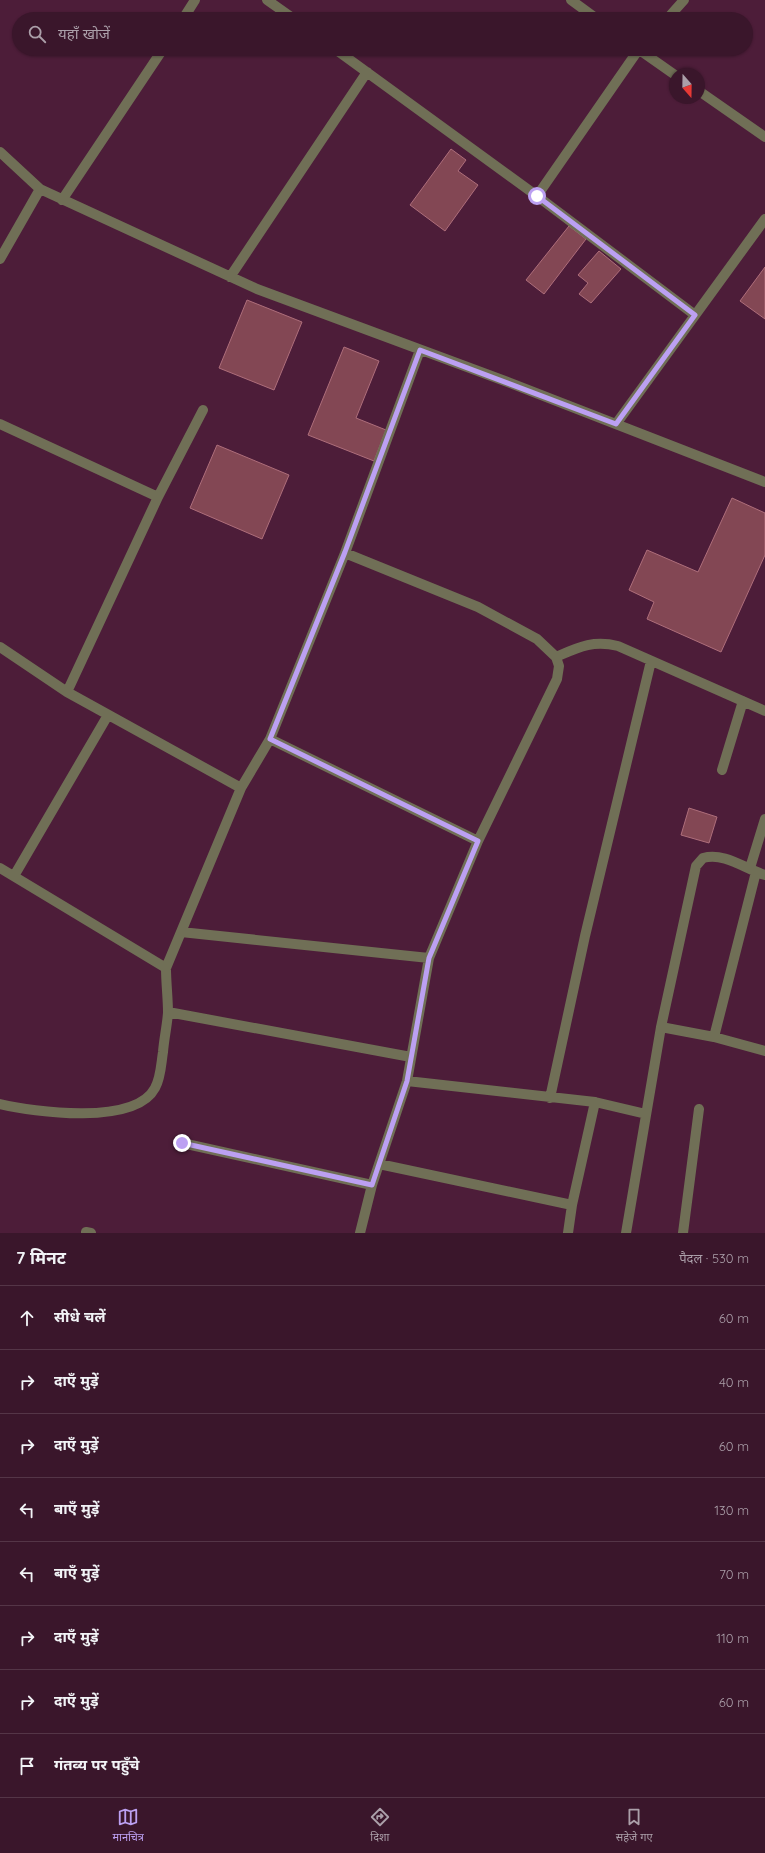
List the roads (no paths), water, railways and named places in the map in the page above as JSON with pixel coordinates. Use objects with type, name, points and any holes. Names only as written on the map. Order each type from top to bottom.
[{"type":"street","points":[[187,12],[195,0]]},
{"type":"street","points":[[268,0],[284,12]]},
{"type":"street","points":[[571,0],[587,12]]},
{"type":"street","points":[[673,12],[684,0]]},
{"type":"street","points":[[62,200],[158,56]]},
{"type":"street","points":[[345,56],[537,196],[695,315]]},
{"type":"street","points":[[537,196],[634,56]]},
{"type":"street","points":[[649,56],[669,70]]},
{"type":"street","points":[[230,277],[367,72]]},
{"type":"street","points":[[705,95],[765,137]]},
{"type":"street","points":[[0,152],[40,189],[257,289],[616,424],[765,482]]},
{"type":"street","points":[[0,259],[40,189]]},
{"type":"street","points":[[616,424],[765,219]]},
{"type":"street","points":[[0,1104],[25,1110],[51,1113],[107,1112],[122,1110],[136,1104],[147,1098],[155,1088],[160,1073],[168,1012],[166,968],[241,788],[270,739],[345,552],[420,350]]},
{"type":"street","points":[[67,692],[158,497],[203,410]]},
{"type":"street","points":[[0,424],[158,497]]},
{"type":"street","points":[[345,552],[478,607],[537,640],[556,657],[559,666],[557,679],[478,841],[429,958],[407,1081],[372,1185],[360,1233]]},
{"type":"street","points":[[556,657],[582,646],[595,643],[605,643],[618,646],[765,711]]},
{"type":"street","points":[[0,647],[67,692],[241,788]]},
{"type":"street","points":[[550,1098],[586,936],[651,661]]},
{"type":"street","points":[[722,770],[743,702]]},
{"type":"street","points":[[14,876],[108,715]]},
{"type":"street","points":[[270,739],[478,841]]},
{"type":"street","points":[[714,1037],[757,872],[765,819]]},
{"type":"street","points":[[626,1233],[661,1027],[696,866],[704,858],[709,856],[728,860],[757,872]]},
{"type":"street","points":[[0,868],[166,968]]},
{"type":"street","points":[[181,932],[429,958]]},
{"type":"street","points":[[168,1012],[411,1057]]},
{"type":"street","points":[[661,1027],[714,1037],[765,1050]]},
{"type":"street","points":[[407,1081],[595,1102],[646,1114]]},
{"type":"street","points":[[568,1233],[572,1205],[595,1102]]},
{"type":"street","points":[[683,1233],[699,1109]]},
{"type":"street","points":[[182,1143],[372,1185]]},
{"type":"street","points":[[380,1164],[572,1205]]}]
